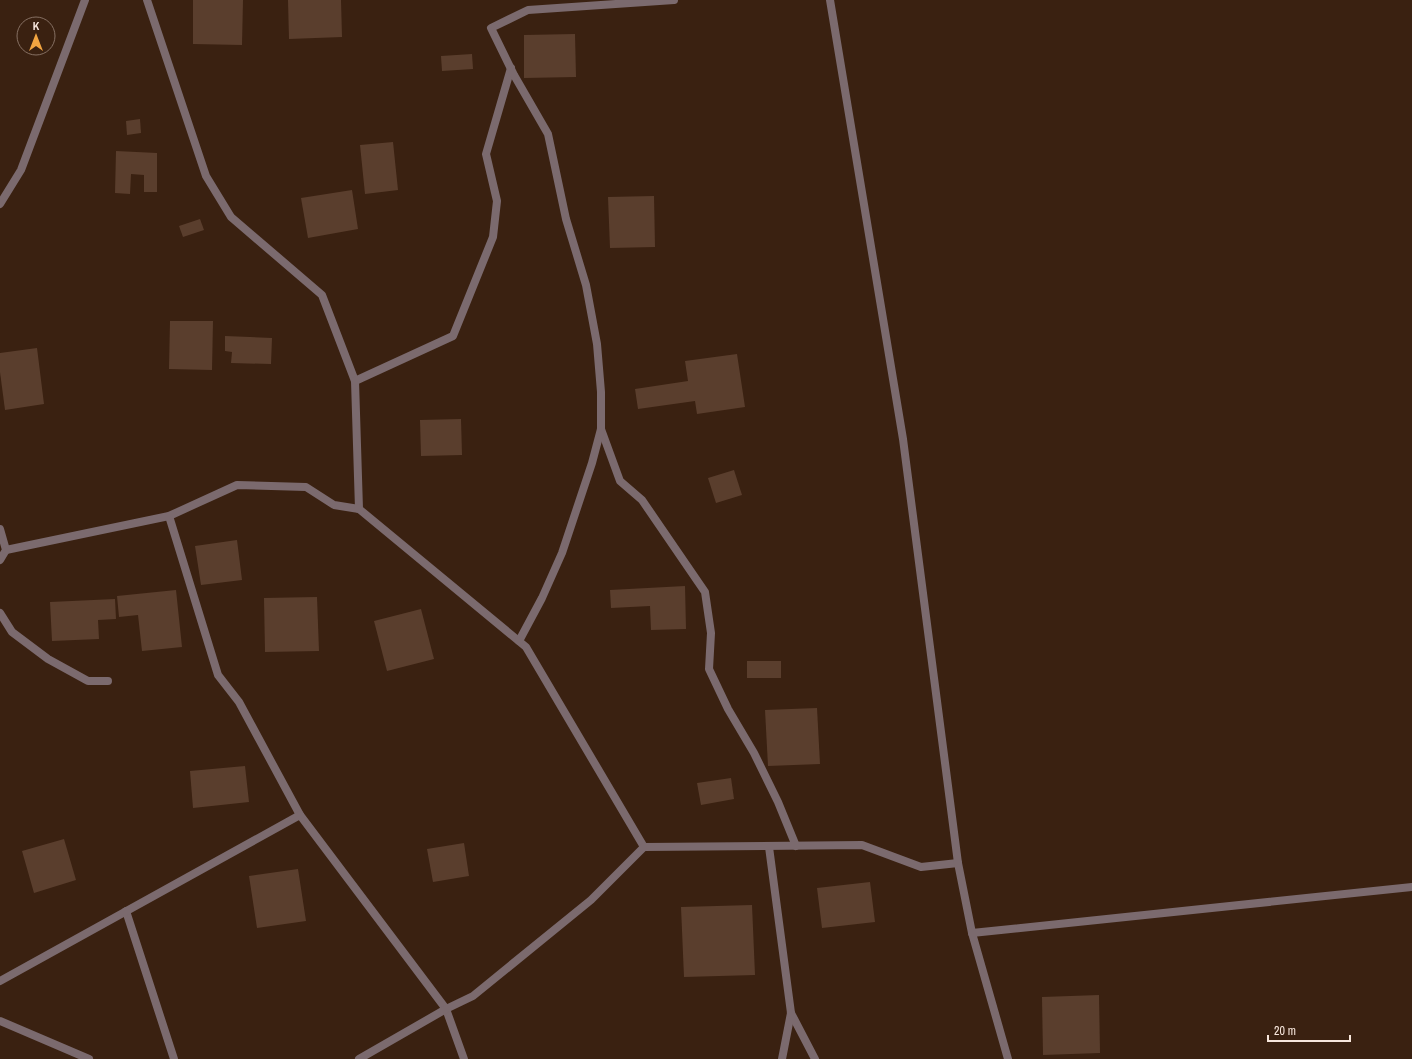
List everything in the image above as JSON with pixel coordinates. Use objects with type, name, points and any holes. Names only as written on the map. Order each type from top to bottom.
[{"type":"street","points":[[0,204],[21,170],[85,0]]},
{"type":"street","points":[[147,0],[206,176],[231,217],[322,295],[355,381],[359,509]]},
{"type":"street","points":[[674,0],[528,10],[491,28],[511,68],[548,134],[566,219],[586,285],[597,344],[601,429],[620,481],[642,500],[705,592],[711,633],[709,669],[728,709],[754,753],[778,802],[796,846]]},
{"type":"street","points":[[830,0],[903,439],[958,863],[972,933],[1008,1059]]},
{"type":"street","points":[[355,381],[453,336],[492,237],[496,201],[486,154],[511,68]]},
{"type":"street","points":[[519,641],[542,598],[562,553],[592,463],[601,429]]},
{"type":"street","points":[[0,560],[6,550],[169,516],[237,485],[306,487],[334,504],[359,509],[526,647],[644,847]]},
{"type":"street","points":[[169,516],[218,675],[240,702],[300,815],[446,1009],[464,1059]]},
{"type":"street","points":[[0,530],[6,550]]},
{"type":"street","points":[[0,613],[12,632],[48,659],[88,681],[108,681]]},
{"type":"street","points":[[0,981],[300,815]]},
{"type":"street","points":[[359,1059],[446,1009],[473,996],[591,900],[644,847],[862,845],[921,867],[958,863]]},
{"type":"street","points":[[769,847],[791,1013],[782,1059]]},
{"type":"street","points":[[972,933],[1412,887]]},
{"type":"street","points":[[126,911],[174,1059]]},
{"type":"street","points":[[791,1013],[815,1059]]},
{"type":"street","points":[[0,1021],[89,1059]]},
{"type":"building","points":[[193,0],[243,0],[242,45],[193,44]]},
{"type":"building","points":[[288,0],[341,0],[342,37],[289,39]]},
{"type":"building","points":[[575,34],[576,77],[524,78],[524,35]]},
{"type":"building","points":[[472,54],[473,69],[442,71],[441,56]]},
{"type":"building","points":[[140,119],[141,133],[127,135],[126,121]]},
{"type":"building","points":[[393,142],[398,190],[365,194],[360,145]]},
{"type":"building","points":[[116,151],[157,153],[157,192],[144,192],[144,175],[131,174],[130,194],[115,193]]},
{"type":"building","points":[[352,190],[358,229],[308,238],[301,198]]},
{"type":"building","points":[[654,196],[655,247],[610,248],[608,197]]},
{"type":"building","points":[[200,219],[204,230],[183,237],[179,226]]},
{"type":"building","points":[[170,321],[213,321],[212,370],[169,369]]},
{"type":"building","points":[[225,336],[272,338],[271,364],[231,363],[232,352],[225,351]]},
{"type":"building","points":[[37,348],[44,404],[5,410],[0,372],[0,353]]},
{"type":"building","points":[[737,354],[745,407],[697,414],[695,401],[638,409],[635,389],[688,381],[685,361]]},
{"type":"building","points":[[461,419],[462,455],[421,456],[420,420]]},
{"type":"building","points":[[734,470],[742,495],[716,503],[708,478]]},
{"type":"building","points":[[237,540],[242,580],[201,585],[195,546]]},
{"type":"building","points":[[685,586],[686,629],[651,630],[650,606],[611,608],[610,590]]},
{"type":"building","points":[[176,590],[182,647],[142,651],[138,615],[119,617],[117,596]]},
{"type":"building","points":[[317,597],[319,651],[265,652],[264,598]]},
{"type":"building","points":[[115,599],[116,619],[98,620],[99,639],[52,641],[50,602]]},
{"type":"building","points":[[421,609],[434,659],[387,671],[374,621]]},
{"type":"building","points":[[747,661],[781,661],[781,678],[747,678]]},
{"type":"building","points":[[817,708],[820,764],[768,766],[765,710]]},
{"type":"building","points":[[245,766],[249,802],[193,808],[190,771]]},
{"type":"building","points":[[731,778],[734,799],[701,805],[697,783]]},
{"type":"building","points":[[64,839],[76,880],[34,893],[22,851]]},
{"type":"building","points":[[464,843],[469,876],[433,882],[427,849]]},
{"type":"building","points":[[298,869],[306,921],[257,928],[249,876]]},
{"type":"building","points":[[870,882],[875,922],[822,928],[817,888]]},
{"type":"building","points":[[752,905],[755,975],[684,977],[681,907]]},
{"type":"building","points":[[1099,995],[1100,1053],[1043,1055],[1042,997]]}]
